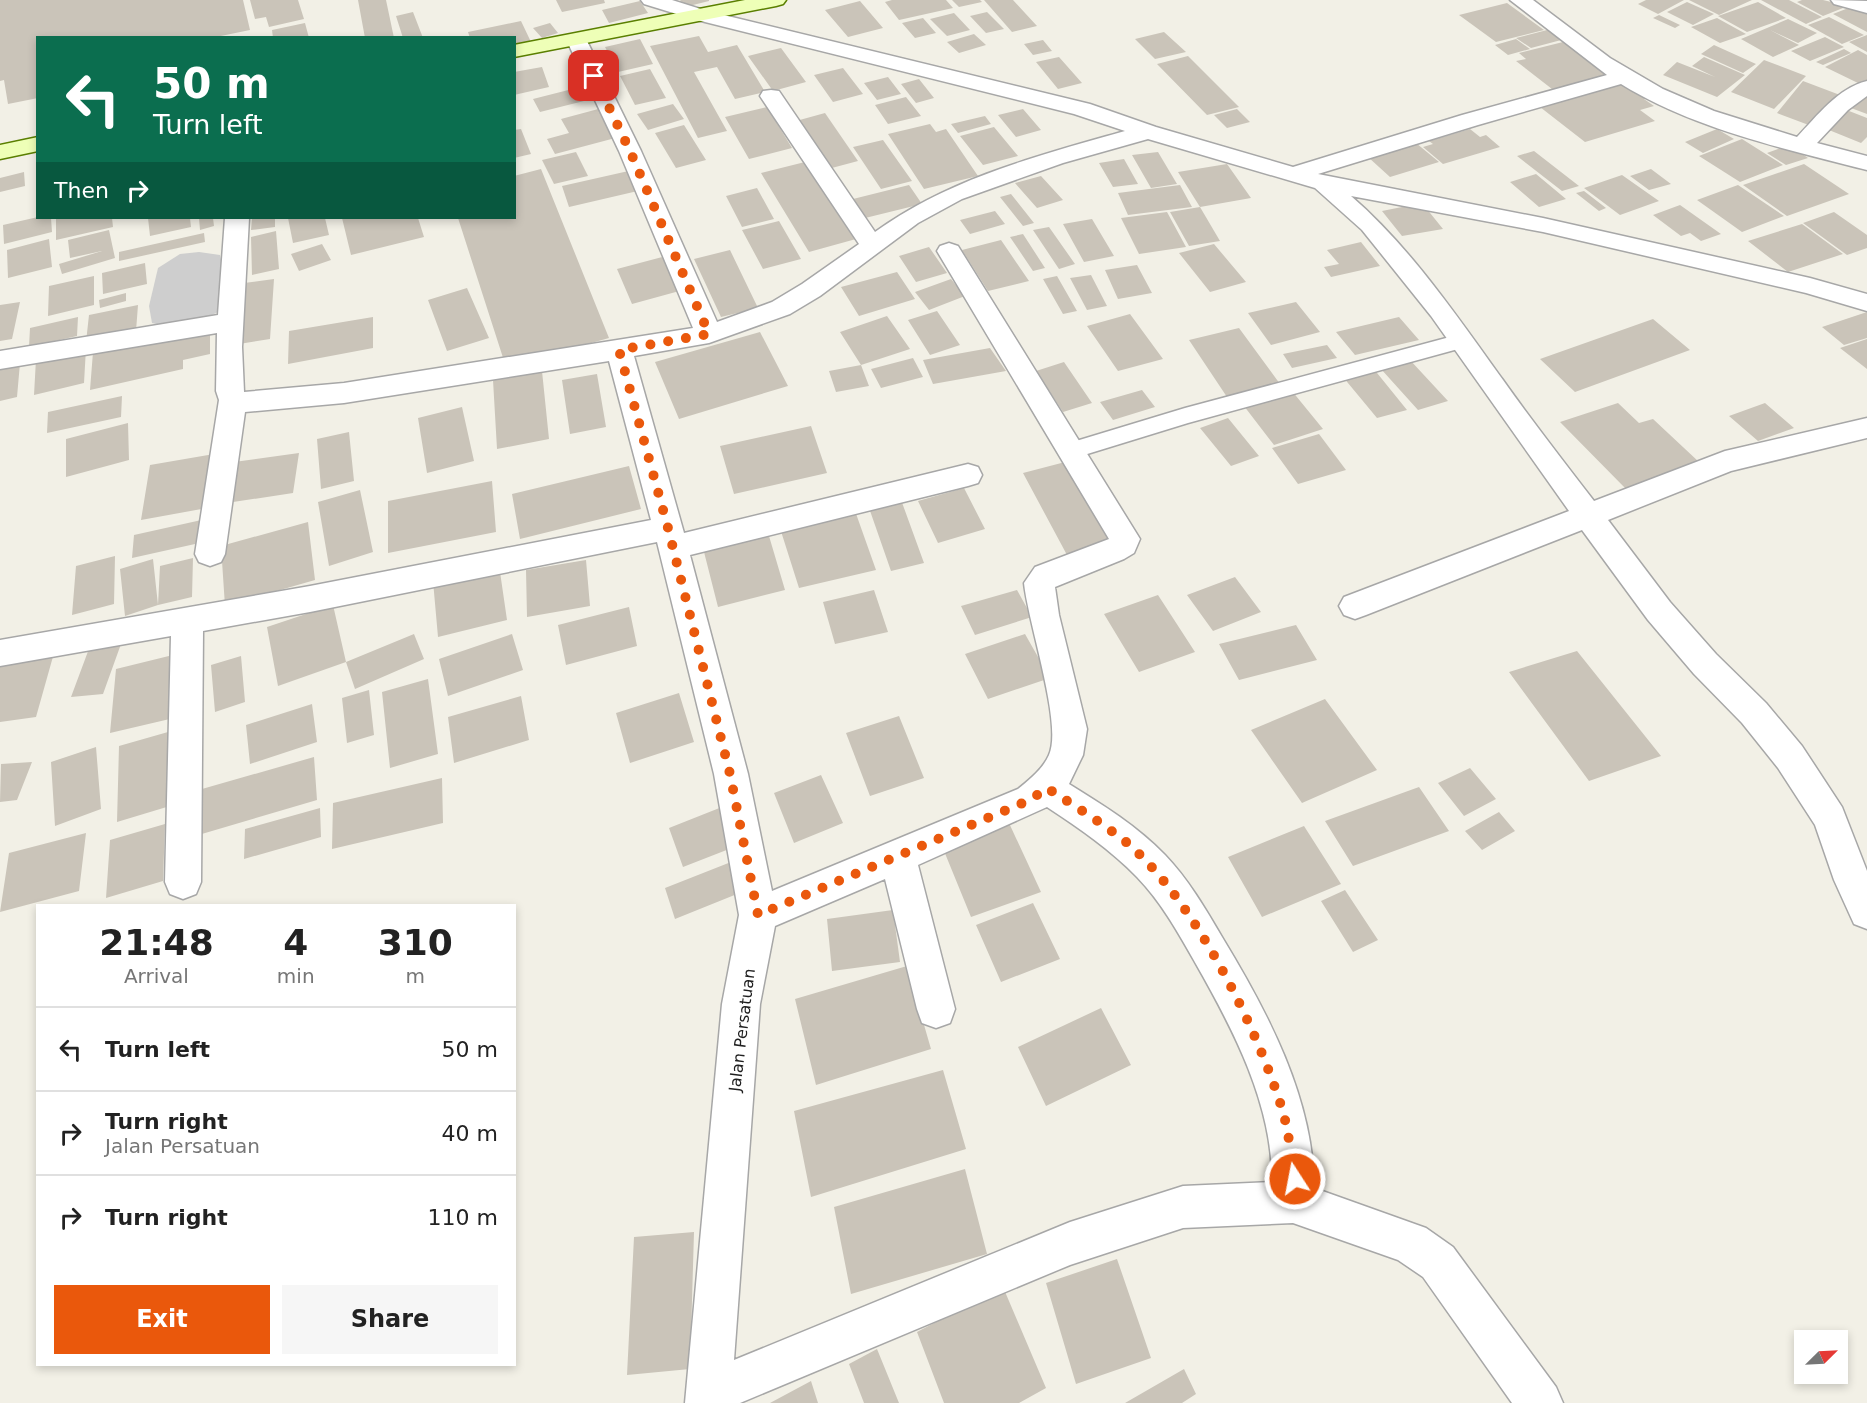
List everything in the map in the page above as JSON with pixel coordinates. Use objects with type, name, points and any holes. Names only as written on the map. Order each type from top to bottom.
[{"type":"street","points":[[651,0],[700,15],[1082,109],[1148,132],[1314,174],[1810,286],[1867,303]]},
{"type":"street","points":[[516,51],[776,0]]},
{"type":"street","points":[[1520,0],[1626,76],[1655,93],[1755,132],[1867,163]]},
{"type":"street","points":[[1841,0],[1867,7]]},
{"type":"street","points":[[576,39],[630,151],[709,334]]},
{"type":"street","points":[[1314,174],[1470,120],[1626,76]]},
{"type":"street","points":[[1802,145],[1849,98],[1867,87]]},
{"type":"street","points":[[771,96],[871,244]]},
{"type":"street","points":[[233,400],[251,403],[344,393],[709,334],[781,308],[811,290],[871,244],[910,218],[954,194],[1055,158],[1148,132]]},
{"type":"street","points":[[0,152],[36,144]]},
{"type":"street","points":[[1314,174],[1370,225],[1440,310],[1659,611],[1706,664],[1754,712],[1796,765],[1830,818],[1852,880],[1867,911]]},
{"type":"street","points":[[210,554],[233,400],[230,391],[231,322],[237,219]]},
{"type":"street","points":[[758,915],[898,858],[1030,800],[1047,788],[1065,760],[1070,735],[1061,676],[1040,606],[1039,583],[1046,576],[1113,551],[1123,545],[1125,539],[949,251]]},
{"type":"street","points":[[0,360],[231,322]]},
{"type":"street","name":"Jalan Persatuan","points":[[619,350],[730,774],[758,915],[741,1004],[709,1398]]},
{"type":"street","points":[[1355,606],[1725,462],[1867,428]]},
{"type":"street","points":[[0,653],[670,538],[968,475]]},
{"type":"street","points":[[183,882],[187,620]]},
{"type":"street","points":[[1047,788],[1126,842],[1164,881],[1203,939],[1251,1026],[1283,1113],[1295,1179],[1293,1202]]},
{"type":"street","points":[[898,858],[936,1009]]},
{"type":"street","points":[[709,1398],[1070,1244],[1183,1207],[1293,1202],[1411,1243],[1438,1262],[1540,1403]]},
{"type":"lane","points":[[1071,451],[1185,416],[1461,341]]},
{"type":"shaded area","points":[[199,252],[220,255],[227,286],[225,300],[218,312],[200,321],[165,326],[152,323],[149,306],[158,268],[180,254]]},
{"type":"building","points":[[0,0],[243,0],[250,30],[221,36],[36,36],[36,98],[8,104],[4,80],[0,81]]},
{"type":"building","points":[[250,0],[298,0],[304,19],[269,27],[266,17],[255,19]]},
{"type":"building","points":[[358,0],[386,0],[394,36],[365,36]]},
{"type":"building","points":[[556,0],[604,0],[605,3],[562,12]]},
{"type":"building","points":[[680,0],[709,0],[709,1],[685,7]]},
{"type":"building","points":[[946,0],[953,8],[899,20],[885,2]]},
{"type":"building","points":[[952,0],[980,0],[982,2],[959,7]]},
{"type":"building","points":[[984,0],[1013,0],[1037,26],[1012,32]]},
{"type":"building","points":[[1646,0],[1684,0],[1658,14],[1638,4]]},
{"type":"building","points":[[1689,0],[1752,0],[1719,15]]},
{"type":"building","points":[[1761,0],[1789,0],[1822,17],[1806,24]]},
{"type":"building","points":[[1823,0],[1848,6],[1823,16],[1797,2]]},
{"type":"building","points":[[640,1],[648,13],[609,23],[602,10]]},
{"type":"building","points":[[860,1],[883,28],[848,37],[825,10]]},
{"type":"building","points":[[1687,2],[1714,14],[1693,25],[1667,12]]},
{"type":"building","points":[[1758,2],[1786,18],[1747,32],[1718,16]]},
{"type":"building","points":[[1507,3],[1544,30],[1496,42],[1459,15]]},
{"type":"building","points":[[1851,7],[1867,12],[1867,32],[1833,14]]},
{"type":"building","points":[[413,12],[422,36],[402,36],[396,16]]},
{"type":"building","points":[[987,12],[1004,29],[986,33],[970,16]]},
{"type":"building","points":[[954,13],[970,30],[947,36],[930,19]]},
{"type":"building","points":[[1659,15],[1680,25],[1675,28],[1653,18]]},
{"type":"building","points":[[1829,17],[1864,35],[1842,44],[1808,25]]},
{"type":"building","points":[[923,18],[936,33],[915,38],[902,23]]},
{"type":"building","points":[[1717,18],[1746,34],[1720,43],[1691,27]]},
{"type":"building","points":[[1788,19],[1817,33],[1798,43],[1770,30],[1799,45],[1773,57],[1741,39]]},
{"type":"building","points":[[521,21],[531,42],[516,46],[516,36],[469,36],[468,32]]},
{"type":"building","points":[[305,23],[308,36],[273,36],[272,30]]},
{"type":"building","points":[[550,23],[558,33],[542,38],[533,28]]},
{"type":"building","points":[[1551,29],[1565,39],[1531,48],[1516,38]]},
{"type":"building","points":[[1164,32],[1186,52],[1155,59],[1135,39]]},
{"type":"building","points":[[974,34],[986,45],[959,53],[947,42]]},
{"type":"building","points":[[1867,35],[1867,52],[1849,42]]},
{"type":"building","points":[[699,36],[708,52],[737,45],[765,92],[735,99],[717,67],[694,72],[727,131],[698,138],[650,46]]},
{"type":"building","points":[[1825,37],[1844,47],[1810,61],[1791,51]]},
{"type":"building","points":[[640,39],[653,64],[618,72],[605,47]]},
{"type":"building","points":[[1516,39],[1530,49],[1508,55],[1495,45]]},
{"type":"building","points":[[1043,40],[1052,51],[1033,55],[1024,44]]},
{"type":"building","points":[[1567,41],[1612,74],[1552,89],[1516,61],[1526,59],[1519,53]]},
{"type":"building","points":[[1714,45],[1756,64],[1743,73],[1701,54]]},
{"type":"building","points":[[781,48],[806,82],[773,91],[748,56]]},
{"type":"building","points":[[1844,49],[1851,53],[1823,65],[1816,62]]},
{"type":"building","points":[[1858,50],[1867,55],[1867,81],[1860,84],[1825,67]]},
{"type":"building","points":[[1188,56],[1239,107],[1207,115],[1157,64]]},
{"type":"building","points":[[1059,57],[1082,83],[1058,89],[1036,62]]},
{"type":"building","points":[[1704,57],[1745,75],[1717,97],[1663,75],[1677,62],[1715,77],[1692,66]]},
{"type":"building","points":[[1764,60],[1806,76],[1774,109],[1731,92]]},
{"type":"building","points":[[542,67],[549,87],[516,95],[516,72]]},
{"type":"building","points":[[843,68],[863,94],[833,102],[814,75]]},
{"type":"building","points":[[650,69],[666,98],[635,105],[620,76]]},
{"type":"building","points":[[888,77],[901,94],[877,100],[864,83]]},
{"type":"building","points":[[919,79],[934,98],[916,103],[901,84]]},
{"type":"building","points":[[1803,81],[1840,95],[1814,127],[1777,113]]},
{"type":"building","points":[[1630,82],[1651,97],[1644,99],[1654,106],[1640,110],[1655,121],[1585,142],[1540,107]]},
{"type":"building","points":[[592,84],[600,97],[540,112],[533,99]]},
{"type":"building","points":[[1867,93],[1867,114],[1851,108]]},
{"type":"building","points":[[906,97],[921,116],[888,124],[875,105]]},
{"type":"building","points":[[673,104],[684,119],[648,130],[637,114]]},
{"type":"building","points":[[767,107],[792,148],[749,159],[725,117]]},
{"type":"building","points":[[602,108],[619,137],[555,154],[547,139],[569,133],[561,119]]},
{"type":"building","points":[[1023,109],[1041,130],[1016,137],[998,115]]},
{"type":"building","points":[[1237,109],[1250,122],[1227,128],[1214,115]]},
{"type":"building","points":[[1844,109],[1867,118],[1867,137],[1861,143],[1824,128]]},
{"type":"building","points":[[825,113],[858,161],[828,169],[796,121]]},
{"type":"building","points":[[985,116],[991,124],[958,133],[951,124]]},
{"type":"building","points":[[930,124],[936,132],[946,129],[978,176],[924,189],[888,134]]},
{"type":"building","points":[[684,125],[706,160],[676,168],[655,133]]},
{"type":"building","points":[[994,127],[1018,156],[983,165],[960,136]]},
{"type":"building","points":[[521,129],[531,154],[516,158],[516,130]]},
{"type":"building","points":[[1470,129],[1480,137],[1486,135],[1500,147],[1443,164],[1423,147],[1433,144],[1429,141]]},
{"type":"building","points":[[1717,129],[1734,139],[1703,153],[1685,142]]},
{"type":"building","points":[[1742,139],[1783,165],[1740,182],[1699,156]]},
{"type":"building","points":[[883,140],[912,181],[881,189],[853,147]]},
{"type":"building","points":[[1416,143],[1439,162],[1390,177],[1368,157]]},
{"type":"building","points":[[1789,145],[1808,158],[1786,165],[1767,153]]},
{"type":"building","points":[[1534,151],[1579,186],[1562,191],[1517,156]]},
{"type":"building","points":[[576,152],[588,176],[554,184],[542,160]]},
{"type":"building","points":[[1158,152],[1177,184],[1151,188],[1132,155]]},
{"type":"building","points":[[1124,159],[1138,184],[1113,187],[1099,163]]},
{"type":"building","points":[[805,162],[856,239],[809,252],[761,173]]},
{"type":"building","points":[[1227,164],[1251,198],[1200,207],[1178,172]]},
{"type":"building","points":[[1804,164],[1849,194],[1787,216],[1743,185]]},
{"type":"building","points":[[541,169],[609,338],[506,367],[458,219],[516,219],[516,175]]},
{"type":"building","points":[[1651,169],[1671,184],[1649,190],[1630,176]]},
{"type":"building","points":[[633,170],[642,190],[569,207],[562,186]]},
{"type":"building","points":[[24,172],[25,186],[0,192],[0,178]]},
{"type":"building","points":[[1536,174],[1566,199],[1539,207],[1510,182]]},
{"type":"building","points":[[1622,175],[1659,201],[1620,215],[1584,188]]},
{"type":"building","points":[[1041,176],[1063,200],[1037,208],[1015,183]]},
{"type":"building","points":[[909,185],[922,204],[857,220],[845,201]]},
{"type":"building","points":[[1180,185],[1192,207],[1128,215],[1118,193]]},
{"type":"building","points":[[1738,185],[1784,216],[1742,232],[1697,200]]},
{"type":"building","points":[[757,188],[774,219],[742,227],[726,196]]},
{"type":"building","points":[[1584,191],[1606,208],[1599,211],[1576,193]]},
{"type":"building","points":[[1011,194],[1034,223],[1023,226],[1000,197]]},
{"type":"building","points":[[1422,203],[1443,229],[1402,236],[1382,211]]},
{"type":"building","points":[[1680,205],[1721,234],[1701,241],[1690,233],[1681,236],[1653,215]]},
{"type":"building","points":[[1200,207],[1220,241],[1189,246],[1170,212]]},
{"type":"building","points":[[995,211],[1005,224],[970,234],[960,220]]},
{"type":"building","points":[[1167,212],[1186,247],[1139,254],[1121,218]]},
{"type":"building","points":[[1834,212],[1867,235],[1867,248],[1847,255],[1803,223]]},
{"type":"building","points":[[36,217],[51,219],[52,232],[4,244],[3,225]]},
{"type":"building","points":[[56,219],[112,219],[113,227],[56,240]]},
{"type":"building","points":[[148,219],[190,219],[191,227],[150,236]]},
{"type":"building","points":[[199,219],[213,219],[214,226],[200,230]]},
{"type":"building","points":[[252,219],[275,219],[275,227],[251,230]]},
{"type":"building","points":[[288,219],[325,219],[329,235],[293,243]]},
{"type":"building","points":[[342,219],[418,219],[424,237],[351,255]]},
{"type":"building","points":[[1092,219],[1114,256],[1084,262],[1063,224]]},
{"type":"building","points":[[779,221],[801,259],[763,269],[742,230]]},
{"type":"building","points":[[1802,224],[1843,254],[1788,272],[1748,241]]},
{"type":"building","points":[[1049,227],[1075,264],[1059,269],[1033,230]]},
{"type":"building","points":[[109,230],[115,258],[62,274],[59,264],[102,251],[70,258],[68,240]]},
{"type":"building","points":[[276,231],[279,269],[252,275],[251,237]]},
{"type":"building","points":[[204,233],[205,242],[119,261],[119,252]]},
{"type":"building","points":[[1023,234],[1045,268],[1033,271],[1010,237]]},
{"type":"building","points":[[49,239],[52,267],[8,278],[7,250]]},
{"type":"building","points":[[1001,240],[1029,281],[988,291],[962,250]]},
{"type":"building","points":[[1361,242],[1380,266],[1331,277],[1324,267],[1339,264],[1327,250]]},
{"type":"building","points":[[322,244],[331,260],[299,271],[291,254]]},
{"type":"building","points":[[1214,244],[1246,282],[1210,292],[1179,253]]},
{"type":"building","points":[[929,247],[947,273],[916,282],[899,256]]},
{"type":"building","points":[[730,250],[758,308],[721,317],[694,259]]},
{"type":"building","points":[[666,256],[683,290],[632,304],[617,269]]},
{"type":"building","points":[[145,263],[147,284],[103,294],[102,273]]},
{"type":"building","points":[[1137,265],[1152,293],[1118,299],[1105,270]]},
{"type":"building","points":[[897,272],[915,299],[859,316],[841,287]]},
{"type":"building","points":[[1091,275],[1107,306],[1087,310],[1070,278]]},
{"type":"building","points":[[94,276],[94,305],[48,316],[49,286]]},
{"type":"building","points":[[1057,276],[1077,311],[1063,314],[1043,279]]},
{"type":"building","points":[[274,279],[270,339],[239,344],[244,283]]},
{"type":"building","points":[[951,279],[965,296],[929,310],[915,292]]},
{"type":"building","points":[[467,288],[489,338],[447,351],[428,300]]},
{"type":"building","points":[[126,293],[126,301],[100,308],[99,300]]},
{"type":"building","points":[[20,302],[12,339],[0,341],[0,305]]},
{"type":"building","points":[[1296,302],[1320,332],[1271,345],[1248,313]]},
{"type":"building","points":[[138,305],[136,331],[86,342],[89,315]]},
{"type":"building","points":[[937,311],[960,345],[930,355],[908,320]]},
{"type":"building","points":[[1867,312],[1867,338],[1844,345],[1822,327]]},
{"type":"building","points":[[1130,314],[1163,359],[1118,371],[1087,326]]},
{"type":"building","points":[[887,316],[910,349],[861,365],[840,332]]},
{"type":"building","points":[[78,317],[77,336],[29,347],[30,328]]},
{"type":"building","points":[[373,317],[373,348],[288,364],[289,331]]},
{"type":"building","points":[[1399,317],[1419,340],[1355,355],[1336,332]]},
{"type":"building","points":[[1653,319],[1690,350],[1575,392],[1540,359]]},
{"type":"building","points":[[210,326],[210,354],[183,360],[183,369],[90,390],[93,352]]},
{"type":"building","points":[[1239,328],[1280,384],[1227,397],[1189,340]]},
{"type":"building","points":[[760,332],[788,386],[679,419],[655,362]]},
{"type":"building","points":[[1867,339],[1867,369],[1840,348]]},
{"type":"building","points":[[1327,345],[1337,358],[1292,368],[1283,354]]},
{"type":"building","points":[[86,348],[84,383],[34,395],[36,359]]},
{"type":"building","points":[[990,348],[1006,371],[933,384],[923,360]]},
{"type":"building","points":[[913,358],[923,377],[881,388],[871,369]]},
{"type":"building","points":[[1410,360],[1448,401],[1418,410],[1381,369]]},
{"type":"building","points":[[1064,362],[1092,403],[1063,412],[1036,371]]},
{"type":"building","points":[[20,363],[17,397],[0,401],[0,368]]},
{"type":"building","points":[[861,365],[869,386],[836,392],[829,371]]},
{"type":"building","points":[[1373,368],[1407,410],[1377,418],[1343,377]]},
{"type":"building","points":[[542,371],[549,439],[497,449],[493,380]]},
{"type":"building","points":[[597,374],[606,427],[570,434],[562,380]]},
{"type":"building","points":[[1142,390],[1155,407],[1113,420],[1100,402]]},
{"type":"building","points":[[1292,391],[1323,429],[1274,445],[1244,406]]},
{"type":"building","points":[[122,396],[121,417],[47,433],[48,412]]},
{"type":"building","points":[[1618,403],[1639,423],[1653,419],[1699,462],[1626,489],[1560,422]]},
{"type":"building","points":[[1765,403],[1794,428],[1758,441],[1729,416]]},
{"type":"building","points":[[462,407],[474,461],[427,473],[418,418]]},
{"type":"building","points":[[1228,418],[1259,456],[1231,466],[1200,428]]},
{"type":"building","points":[[128,423],[129,460],[66,477],[66,439]]},
{"type":"building","points":[[811,426],[827,473],[734,494],[720,446]]},
{"type":"building","points":[[349,432],[354,481],[321,489],[317,439]]},
{"type":"building","points":[[1319,434],[1346,470],[1298,484],[1272,448]]},
{"type":"building","points":[[299,453],[293,493],[220,504],[227,463]]},
{"type":"building","points":[[214,454],[207,508],[141,520],[150,465]]},
{"type":"building","points":[[1069,461],[1115,541],[1067,555],[1023,473]]},
{"type":"building","points":[[629,466],[641,509],[520,539],[512,494]]},
{"type":"building","points":[[492,481],[496,532],[388,553],[388,501]]},
{"type":"building","points":[[964,488],[985,529],[938,543],[918,501]]},
{"type":"building","points":[[360,490],[373,552],[329,566],[318,502]]},
{"type":"building","points":[[900,497],[924,563],[891,571],[868,505]]},
{"type":"building","points":[[854,508],[876,570],[799,588],[779,525]]},
{"type":"building","points":[[206,519],[204,542],[132,558],[134,535]]},
{"type":"building","points":[[308,522],[315,580],[225,606],[221,546]]},
{"type":"building","points":[[769,536],[785,590],[718,607],[704,552]]},
{"type":"building","points":[[115,556],[114,604],[72,615],[76,566]]},
{"type":"building","points":[[193,558],[192,597],[158,605],[160,566]]},
{"type":"building","points":[[153,559],[158,605],[125,616],[120,569]]},
{"type":"building","points":[[586,560],[590,606],[527,617],[526,570]]},
{"type":"building","points":[[499,565],[507,620],[438,637],[433,581]]},
{"type":"building","points":[[1235,577],[1261,612],[1213,631],[1187,595]]},
{"type":"building","points":[[874,590],[888,632],[835,644],[823,602]]},
{"type":"building","points":[[1017,590],[1032,617],[975,635],[961,606]]},
{"type":"building","points":[[1158,595],[1195,652],[1139,672],[1104,614]]},
{"type":"building","points":[[333,605],[346,662],[278,686],[267,627]]},
{"type":"building","points":[[629,607],[637,646],[566,665],[558,625]]},
{"type":"building","points":[[1296,625],[1317,660],[1239,680],[1219,644]]},
{"type":"building","points":[[414,634],[424,659],[355,689],[346,662]]},
{"type":"building","points":[[512,634],[523,670],[448,696],[439,659]]},
{"type":"building","points":[[1025,634],[1050,678],[988,699],[965,654]]},
{"type":"building","points":[[121,644],[103,694],[71,697],[90,646]]},
{"type":"building","points":[[1577,651],[1661,756],[1589,781],[1509,672]]},
{"type":"building","points":[[54,653],[36,717],[0,722],[0,661]]},
{"type":"building","points":[[177,654],[174,718],[110,733],[116,669]]},
{"type":"building","points":[[241,656],[245,702],[215,712],[211,665]]},
{"type":"building","points":[[428,679],[438,754],[390,768],[382,692]]},
{"type":"building","points":[[369,690],[374,735],[347,743],[342,698]]},
{"type":"building","points":[[679,693],[694,742],[630,763],[616,713]]},
{"type":"building","points":[[521,696],[529,740],[454,763],[448,717]]},
{"type":"building","points":[[1325,699],[1377,770],[1302,803],[1251,730]]},
{"type":"building","points":[[312,704],[317,742],[250,764],[246,725]]},
{"type":"building","points":[[899,716],[924,778],[870,796],[846,733]]},
{"type":"building","points":[[168,732],[170,806],[117,822],[119,746]]},
{"type":"building","points":[[96,747],[101,809],[55,826],[51,762]]},
{"type":"building","points":[[314,757],[317,800],[195,836],[195,791]]},
{"type":"building","points":[[32,762],[17,800],[0,802],[1,764]]},
{"type":"building","points":[[1470,768],[1496,799],[1464,816],[1438,783]]},
{"type":"building","points":[[821,775],[843,823],[794,843],[774,793]]},
{"type":"building","points":[[442,778],[443,823],[332,849],[333,803]]},
{"type":"building","points":[[1419,787],[1449,831],[1353,866],[1325,821]]},
{"type":"building","points":[[727,805],[742,844],[683,867],[669,828]]},
{"type":"building","points":[[320,808],[321,837],[244,859],[245,829]]},
{"type":"building","points":[[1499,812],[1515,831],[1482,850],[1465,831]]},
{"type":"building","points":[[1009,823],[1041,892],[971,917],[942,846]]},
{"type":"building","points":[[165,824],[163,881],[106,898],[110,840]]},
{"type":"building","points":[[1304,826],[1341,884],[1262,917],[1228,857]]},
{"type":"building","points":[[86,833],[79,891],[0,912],[9,853]]},
{"type":"building","points":[[731,862],[742,892],[675,919],[665,888]]},
{"type":"building","points":[[1345,890],[1378,940],[1353,952],[1321,901]]},
{"type":"building","points":[[1033,903],[1060,959],[1001,982],[976,925]]},
{"type":"building","points":[[893,910],[900,962],[832,971],[827,919]]},
{"type":"building","points":[[907,966],[931,1049],[816,1085],[795,999]]},
{"type":"building","points":[[1101,1008],[1131,1065],[1046,1106],[1018,1047]]},
{"type":"building","points":[[943,1070],[966,1149],[811,1197],[794,1111]]},
{"type":"building","points":[[965,1169],[987,1254],[851,1294],[834,1207]]},
{"type":"building","points":[[694,1232],[690,1369],[627,1375],[634,1237]]},
{"type":"building","points":[[1117,1259],[1151,1358],[1076,1384],[1046,1283]]},
{"type":"building","points":[[1003,1287],[1046,1388],[1019,1403],[944,1403],[917,1332]]},
{"type":"building","points":[[877,1349],[899,1403],[864,1403],[849,1364]]},
{"type":"building","points":[[1184,1369],[1196,1394],[1182,1403],[1125,1403]]},
{"type":"building","points":[[811,1381],[818,1403],[770,1403]]},
{"type":"route","points":[[594,76],[630,151],[709,334],[619,350],[668,528],[730,774],[758,915],[898,858],[1030,800],[1047,788],[1126,842],[1164,881],[1203,939],[1251,1026],[1283,1113],[1295,1179]]}]
